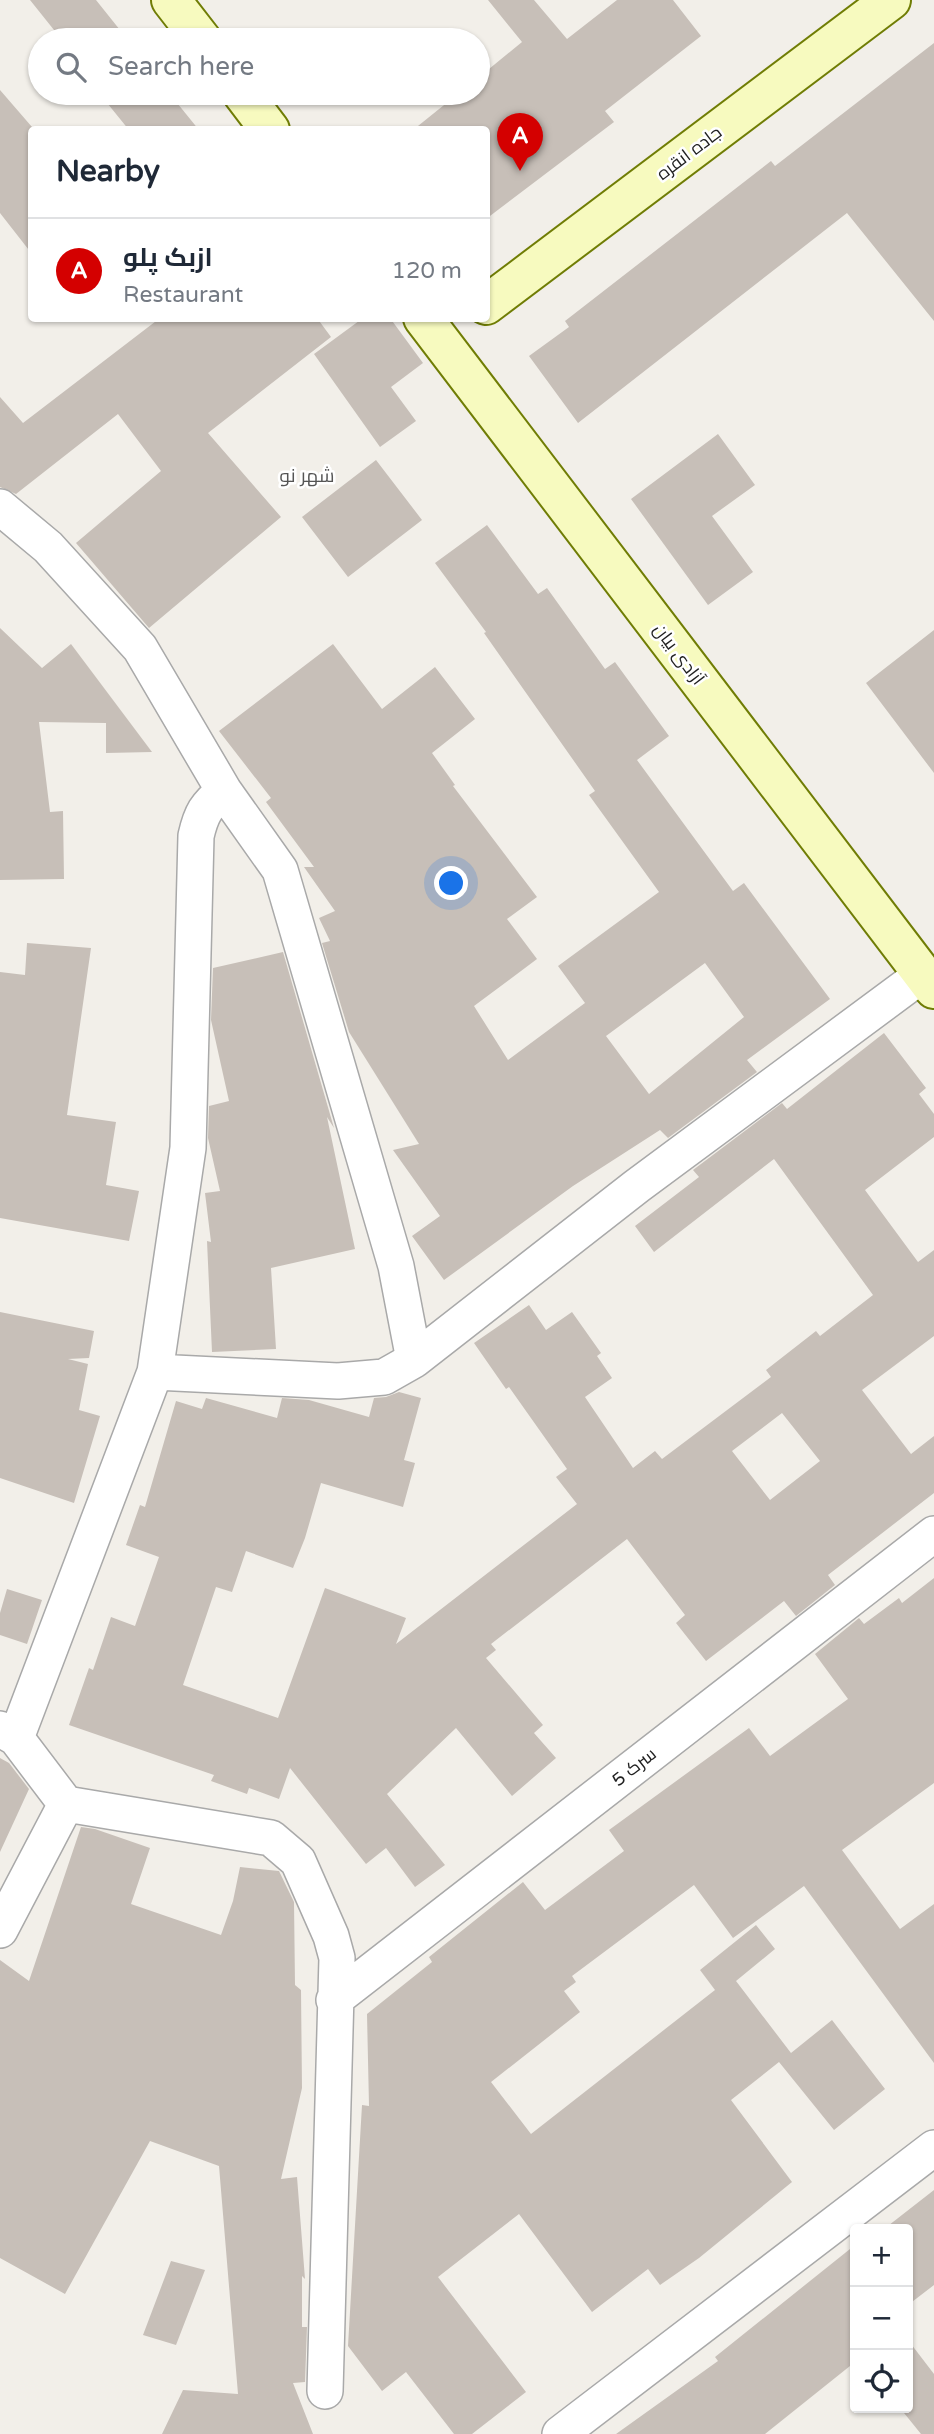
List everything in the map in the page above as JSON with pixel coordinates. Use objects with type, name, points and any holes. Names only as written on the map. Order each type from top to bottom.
[{"type":"main road","points":[[171,0],[193,28]]},
{"type":"main road","name":"جاده انقره","points":[[490,302],[891,0]]},
{"type":"main road","points":[[251,105],[267,126]]},
{"type":"main road","name":"آزادی بیان","points":[[444,326],[928,982]]},
{"type":"street","points":[[0,507],[48,547],[139,648],[224,792],[280,870],[396,1266],[414,1360]]},
{"type":"street","points":[[224,792],[200,816],[196,836],[188,1148],[155,1372],[8,1733],[66,1804],[271,1839],[298,1861],[331,1936],[337,1958],[325,2391]]},
{"type":"street","points":[[155,1372],[289,1380],[338,1381],[384,1377],[414,1360],[637,1186],[928,982]]},
{"type":"street","name":"سرک 5","points":[[334,2000],[934,1534]]},
{"type":"street","points":[[0,1930],[66,1804]]},
{"type":"street","points":[[560,2434],[934,2148]]},
{"type":"building","points":[[30,0],[96,0],[118,28],[52,28]]},
{"type":"building","points":[[488,0],[534,0],[567,39],[617,0],[673,0],[701,36],[605,111],[614,122],[490,216],[490,126],[418,126],[444,105],[490,105],[490,68],[522,42]]},
{"type":"building","points":[[934,43],[934,321],[847,213],[578,423],[529,356],[569,327],[565,321],[771,161],[775,166]]},
{"type":"building","points":[[0,90],[31,126],[28,126],[28,249],[0,213]]},
{"type":"building","points":[[109,105],[179,105],[196,126],[126,126]]},
{"type":"building","points":[[155,322],[320,322],[331,337],[208,433],[281,517],[149,628],[76,543],[161,471],[118,414],[16,494],[0,487],[0,397],[23,423]]},
{"type":"building","points":[[358,322],[393,322],[423,363],[391,387],[416,421],[380,447],[314,354]]},
{"type":"building","points":[[718,434],[755,485],[712,516],[753,572],[708,605],[631,499]]},
{"type":"building","points":[[376,460],[422,520],[348,577],[302,517]]},
{"type":"building","points":[[487,525],[538,594],[547,588],[605,669],[615,662],[669,736],[637,760],[733,891],[744,883],[830,999],[747,1060],[757,1072],[668,1138],[660,1130],[573,1186],[444,1280],[412,1236],[440,1216],[393,1150],[419,1144],[349,1032],[322,943],[330,941],[319,918],[335,911],[304,867],[314,867],[266,802],[271,798],[219,731],[333,644],[382,709],[435,667],[475,719],[432,753],[455,785],[453,786],[537,897],[507,919],[537,959],[474,1006],[508,1060],[585,1003],[558,966],[659,892],[589,795],[595,791],[484,633],[486,632],[435,563]],"holes":[[[705,963],[744,1017],[649,1094],[606,1036]]]},
{"type":"building","points":[[0,628],[42,668],[71,644],[152,752],[106,753],[106,723],[39,722],[50,812],[63,811],[64,879],[0,880]]},
{"type":"building","points":[[934,630],[934,773],[866,683]]},
{"type":"building","points":[[27,943],[91,948],[67,1115],[116,1122],[106,1185],[139,1191],[129,1241],[0,1218],[0,972],[25,975]]},
{"type":"building","points":[[283,952],[334,1128],[327,1117],[355,1249],[271,1268],[276,1349],[212,1352],[207,1241],[211,1242],[205,1193],[220,1191],[208,1138],[209,1106],[229,1101],[211,1020],[213,968]]},
{"type":"building","points":[[884,1033],[926,1088],[919,1094],[934,1114],[934,1137],[865,1190],[918,1262],[934,1250],[934,1336],[862,1390],[911,1454],[934,1436],[934,1493],[828,1575],[835,1585],[796,1616],[784,1601],[706,1661],[676,1623],[685,1615],[627,1539],[491,1644],[496,1650],[486,1658],[543,1725],[534,1733],[556,1758],[512,1796],[456,1728],[387,1794],[445,1865],[415,1887],[386,1848],[366,1864],[290,1768],[279,1799],[249,1788],[247,1794],[211,1781],[214,1775],[69,1725],[89,1668],[93,1670],[111,1617],[135,1626],[159,1557],[126,1545],[140,1505],[145,1507],[176,1401],[202,1409],[206,1398],[277,1418],[282,1398],[309,1400],[369,1417],[374,1398],[399,1392],[421,1398],[404,1460],[415,1463],[403,1507],[321,1483],[293,1568],[246,1551],[232,1592],[216,1587],[183,1685],[278,1718],[325,1588],[406,1618],[396,1644],[577,1504],[556,1477],[567,1469],[474,1343],[529,1305],[546,1330],[572,1312],[601,1353],[597,1356],[612,1378],[585,1397],[633,1468],[655,1451],[662,1459],[771,1377],[766,1370],[816,1331],[820,1336],[873,1295],[774,1159],[654,1252],[635,1226],[699,1177],[693,1170],[782,1103],[787,1109]],"holes":[[[782,1413],[820,1461],[770,1500],[732,1451]]]},
{"type":"building","points":[[0,1312],[94,1331],[89,1358],[68,1359],[88,1364],[79,1410],[100,1416],[74,1503],[0,1478]]},
{"type":"building","points":[[934,1578],[934,1783],[842,1850],[900,1929],[934,1904],[934,2063],[804,1886],[733,1938],[694,1885],[572,1976],[576,1982],[564,1991],[580,2012],[491,2082],[531,2134],[715,1990],[700,1970],[756,1925],[775,1949],[736,1981],[791,2053],[832,2020],[885,2089],[834,2130],[779,2062],[731,2100],[792,2182],[699,2258],[660,2285],[648,2269],[592,2312],[519,2214],[438,2277],[526,2392],[472,2434],[454,2434],[406,2372],[382,2391],[348,2346],[362,2105],[369,2106],[367,2014],[432,1962],[429,1957],[523,1882],[545,1910],[624,1851],[609,1830],[749,1728],[770,1756],[848,1699],[815,1654],[859,1618],[864,1624],[899,1598],[902,1603]]},
{"type":"building","points":[[7,1589],[42,1600],[27,1644],[0,1635],[0,1613]]},
{"type":"building","points":[[0,1758],[9,1763],[29,1789],[0,1852]]},
{"type":"building","points":[[81,1827],[95,1829],[150,1848],[131,1904],[221,1935],[233,1901],[240,1867],[279,1871],[294,1902],[295,1985],[301,1990],[302,2088],[281,2179],[297,2177],[305,2279],[302,2276],[302,2327],[307,2327],[305,2382],[293,2383],[313,2434],[162,2434],[183,2390],[238,2394],[219,2166],[150,2141],[65,2294],[0,2258],[0,1960],[29,1981]]},
{"type":"building","points":[[934,2190],[934,2285],[913,2301],[913,2224],[890,2224]]},
{"type":"building","points":[[850,2249],[850,2366],[765,2434],[616,2434],[718,2361],[715,2357]]},
{"type":"building","points":[[171,2261],[205,2270],[176,2345],[143,2335]]},
{"type":"building","points":[[913,2347],[934,2374],[934,2434],[921,2434],[904,2413],[913,2413]]},
{"type":"place","name":"ازبک پلو","points":[[520,171]]},
{"type":"district","name":"شهر نو","points":[[307,476]]}]
